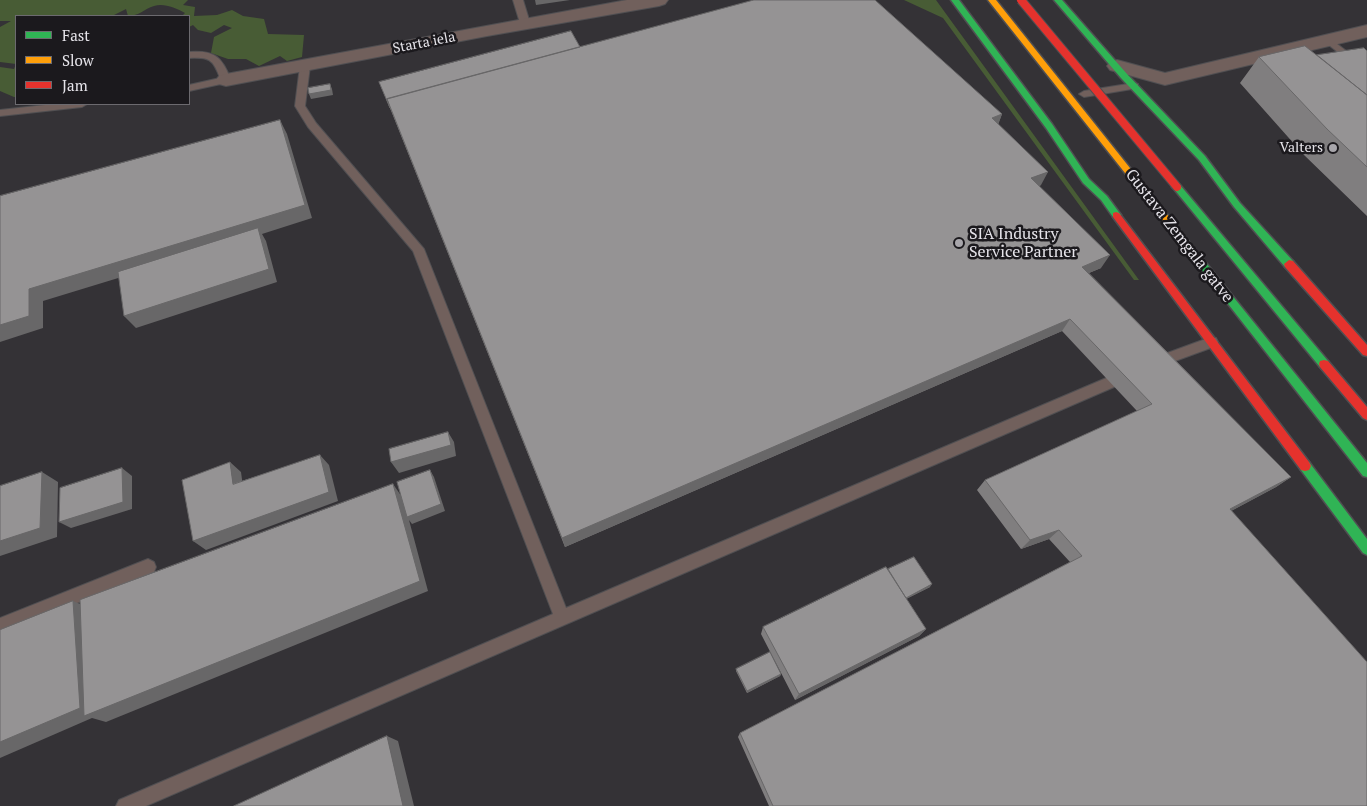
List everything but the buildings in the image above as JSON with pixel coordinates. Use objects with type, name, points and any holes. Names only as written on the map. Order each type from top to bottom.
[{"type":"main road","points":[[955,0],[1049,126],[1086,181],[1104,198],[1367,550]]},
{"type":"main road","name":"Gustava Zemgala gatve","points":[[992,0],[1367,472]]},
{"type":"main road","name":"Gustava Zemgala gatve","points":[[1021,0],[1367,415]]},
{"type":"main road","points":[[1058,0],[1134,86],[1160,111],[1225,186],[1237,204],[1367,352]]},
{"type":"street","name":"Starta iela","points":[[226,80],[524,23],[659,0]]},
{"type":"street","points":[[1117,66],[1165,79],[1367,31]]},
{"type":"street","points":[[1160,111],[1160,94],[1165,79]]},
{"type":"lane","points":[[518,0],[524,23]]},
{"type":"lane","points":[[1328,40],[1367,72]]},
{"type":"lane","points":[[190,55],[205,53],[219,62],[226,80]]},
{"type":"lane","points":[[305,66],[300,106],[312,125],[418,249],[562,618]]},
{"type":"lane","name":"Starta iela","points":[[190,88],[226,80]]},
{"type":"lane","points":[[1084,94],[1134,86]]},
{"type":"lane","points":[[0,113],[73,105]]},
{"type":"lane","points":[[1156,363],[1211,342]]},
{"type":"lane","points":[[125,806],[1109,382]]},
{"type":"lane","points":[[0,626],[148,567]]},
{"type":"green space","points":[[0,0],[188,0],[183,5],[195,7],[194,16],[217,15],[232,10],[243,16],[264,19],[268,34],[304,35],[302,57],[287,61],[280,56],[259,66],[246,59],[228,59],[211,53],[214,37],[232,28],[224,25],[211,33],[198,30],[193,25],[190,26],[190,15],[183,15],[185,13],[162,5],[154,6],[135,15],[128,15],[126,9],[114,15],[15,15],[15,64],[0,62],[0,27],[11,21],[0,21]]},
{"type":"green space","points":[[904,0],[936,0],[1139,280],[1134,280],[943,18]]},
{"type":"green space","points":[[15,66],[15,97],[0,91],[0,67],[14,69]]},
{"type":"traffic: fast","points":[[955,0],[1049,126],[1086,181],[1104,198],[1116,215]]},
{"type":"traffic: fast","points":[[1058,0],[1124,76],[1202,158],[1237,205],[1289,264]]},
{"type":"traffic: fast","points":[[1177,187],[1324,364]]},
{"type":"traffic: fast","points":[[1170,224],[1367,472]]},
{"type":"traffic: fast","points":[[1305,466],[1367,549]]},
{"type":"traffic: slow","points":[[992,0],[1170,224]]},
{"type":"traffic: jam","points":[[1021,0],[1177,187]]},
{"type":"traffic: jam","points":[[1116,215],[1305,466]]},
{"type":"traffic: jam","points":[[1289,264],[1367,352]]},
{"type":"traffic: jam","points":[[1324,364],[1367,415]]},
{"type":"place","name":"Valters","points":[[1333,148]]},
{"type":"place","name":"SIA Industry Service Partner","points":[[959,243]]}]
